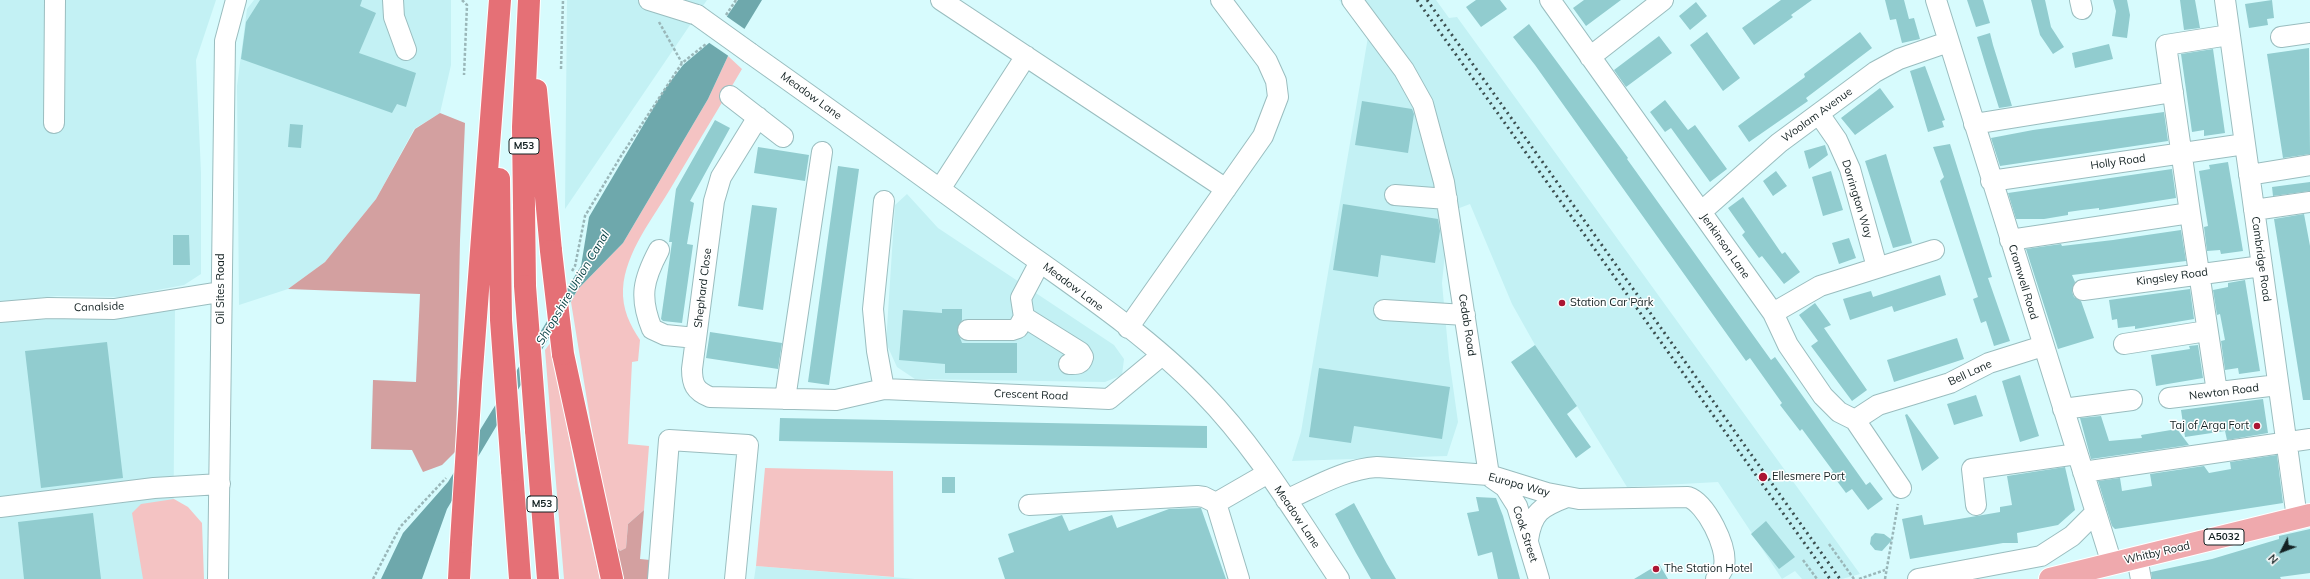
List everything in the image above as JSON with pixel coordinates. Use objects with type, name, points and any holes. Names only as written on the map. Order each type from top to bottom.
[{"type":"highway","name":"M53","points":[[500,0],[496,44],[501,320],[520,579]]},
{"type":"highway","name":"M53","points":[[528,3],[523,127],[525,286],[548,579]]},
{"type":"highway","points":[[528,3],[551,251],[563,354],[612,579]]},
{"type":"highway","points":[[459,579],[471,383],[496,44]]},
{"type":"main road","name":"Whitby Road","points":[[2050,579],[2112,564],[2139,569],[2304,516]]},
{"type":"street","points":[[54,123],[55,0]]},
{"type":"street","name":"Oil Sites Road","points":[[218,579],[220,484],[220,292],[225,41],[236,0]]},
{"type":"street","points":[[393,0],[394,17],[406,50]]},
{"type":"street","name":"Meadow Lane","points":[[649,0],[697,15],[1040,262],[1162,355],[1201,391],[1235,428],[1268,472],[1339,579]]},
{"type":"street","points":[[941,0],[1226,189]]},
{"type":"street","points":[[1128,328],[1263,136],[1278,98],[1276,81],[1267,61],[1220,0]]},
{"type":"street","name":"Cedab Road","points":[[1352,0],[1404,70],[1423,104],[1447,199],[1489,475]]},
{"type":"street","name":"Jenkinson Lane","points":[[1550,0],[1772,313],[1788,345],[1823,396],[1839,412],[1855,420],[1901,488]]},
{"type":"street","points":[[1590,57],[1663,0]]},
{"type":"street","name":"Cromwell Road","points":[[1936,0],[1991,181],[2112,564]]},
{"type":"street","name":"Cambridge Road","points":[[2224,0],[2278,385],[2287,443],[2304,516]]},
{"type":"street","points":[[2281,37],[2310,33]]},
{"type":"street","points":[[2216,392],[2166,45],[2229,35]]},
{"type":"street","name":"Woolam Avenue","points":[[1701,212],[1780,142],[1875,72],[1899,59],[1948,42]]},
{"type":"street","points":[[940,189],[1026,56]]},
{"type":"street","points":[[1974,124],[2173,92]]},
{"type":"street","points":[[730,96],[783,137]]},
{"type":"street","name":"Dorrington Way","points":[[1819,114],[1838,140],[1850,169],[1877,267]]},
{"type":"street","name":"Shephard Close","points":[[758,117],[721,177],[714,201],[696,338],[692,383],[699,393],[710,397],[779,399]]},
{"type":"street","name":"Holly Road","points":[[1991,181],[2245,144]]},
{"type":"street","points":[[779,399],[822,152]]},
{"type":"street","points":[[2249,175],[2310,165]]},
{"type":"street","points":[[1395,195],[1447,199]]},
{"type":"street","points":[[884,201],[873,309],[876,351],[884,389]]},
{"type":"street","points":[[2254,210],[2310,202]]},
{"type":"street","points":[[2010,240],[2190,212]]},
{"type":"street","points":[[658,250],[647,273],[643,291],[645,311],[652,329],[666,336],[696,338]]},
{"type":"street","points":[[1772,313],[1820,286],[1934,250]]},
{"type":"street","points":[[968,330],[1012,330],[1018,328],[1024,317],[1021,298],[1040,262]]},
{"type":"street","name":"Kingsley Road","points":[[2083,290],[2199,273],[2262,266]]},
{"type":"street","name":"Canalside","points":[[0,312],[48,308],[114,309],[220,292]]},
{"type":"street","points":[[1384,310],[1465,315]]},
{"type":"street","points":[[1024,317],[1080,352],[1083,357],[1082,361],[1078,364],[1069,364]]},
{"type":"street","points":[[2124,344],[2207,331]]},
{"type":"street","name":"Bell Lane","points":[[1855,420],[1878,405],[1950,383],[1989,363],[2043,346]]},
{"type":"street","name":"Crescent Road","points":[[779,399],[836,400],[884,389],[1108,399],[1162,355]]},
{"type":"street","name":"Newton Road","points":[[2169,398],[2278,385]]},
{"type":"street","points":[[2063,409],[2132,400]]},
{"type":"street","points":[[1976,505],[1972,469],[2080,463],[2287,443],[2310,439]]},
{"type":"street","points":[[658,579],[669,440],[748,445],[735,579]]},
{"type":"street","name":"Europa Way","points":[[1286,500],[1361,468],[1377,467],[1489,475],[1567,497],[1586,499],[1688,496],[1693,498],[1705,511],[1723,549],[1724,566],[1716,579]]},
{"type":"street","points":[[1216,503],[1268,472]]},
{"type":"street","name":"Cook Street","points":[[1489,475],[1505,487],[1512,495],[1528,540],[1539,579]]},
{"type":"street","points":[[0,507],[154,488],[220,484]]},
{"type":"street","points":[[1029,505],[1197,496],[1216,503]]},
{"type":"street","points":[[1528,540],[1530,524],[1537,513],[1552,503],[1567,497]]},
{"type":"street","points":[[1216,503],[1239,579]]},
{"type":"street","points":[[1918,579],[2041,556],[2072,536],[2096,512]]},
{"type":"path","points":[[462,0],[467,5],[464,75]]},
{"type":"path","points":[[561,69],[563,0]]},
{"type":"path","points":[[657,19],[682,63]]},
{"type":"path","points":[[1885,579],[1885,570],[1901,488]]},
{"type":"path","points":[[1829,544],[1854,579]]},
{"type":"path","points":[[1803,560],[1817,579]]},
{"type":"path","points":[[1859,579],[1885,570]]},
{"type":"shaded area","points":[[0,0],[216,0],[196,60],[201,173],[201,274],[184,285],[120,297],[57,296],[0,302]]},
{"type":"shaded area","points":[[254,0],[451,0],[451,65],[440,113],[414,129],[376,199],[325,262],[288,289],[239,305],[237,86],[247,9]]},
{"type":"shaded area","points":[[567,0],[707,0],[565,209]]},
{"type":"shaded area","points":[[1339,0],[1436,0],[1449,18],[1457,17],[1860,574],[1842,579],[1802,579],[1795,571],[1782,579],[1718,482],[1627,487],[1577,406],[1535,345],[1512,304],[1470,204],[1449,212],[1442,283],[1449,358],[1458,422],[1447,456],[1292,461],[1301,432],[1368,37]]},
{"type":"shaded area","points":[[728,56],[742,69],[642,235],[629,262],[625,275],[623,296],[625,310],[633,329],[640,340],[638,361],[632,362],[628,444],[649,446],[644,510],[628,524],[626,548],[620,551],[615,544],[595,449],[571,302],[578,289],[623,243],[708,99]]},
{"type":"shaded area","points":[[440,113],[465,123],[460,240],[456,451],[442,465],[423,472],[412,450],[371,449],[373,380],[416,382],[420,294],[288,289],[325,262],[376,199],[415,129]]},
{"type":"shaded area","points":[[907,194],[938,228],[1114,345],[1124,359],[1122,375],[1105,382],[915,379],[897,367],[886,343],[895,205]]},
{"type":"shaded area","points":[[175,306],[173,579],[0,579],[0,320],[124,318]]},
{"type":"shaded area","points":[[551,342],[578,485],[600,579],[564,579],[545,350]]},
{"type":"shaded area","points":[[765,468],[893,471],[894,577],[756,566]]},
{"type":"shaded area","points":[[174,499],[188,507],[202,523],[204,579],[143,579],[132,513],[141,504]]},
{"type":"shaded area","points":[[644,510],[640,559],[650,560],[650,579],[624,579],[615,544],[620,551],[626,548],[628,524]]},
{"type":"shaded area","points":[[756,566],[915,579],[754,579]]},
{"type":"water","name":"Shropshire Union Canal","points":[[738,0],[762,0],[728,56],[708,99],[623,243],[578,289],[447,509],[422,579],[381,579],[403,533],[448,482],[581,266],[589,217],[664,90],[683,65],[709,43]]},
{"type":"pier","points":[[726,16],[746,30],[730,57],[708,42]]},
{"type":"building","points":[[260,0],[362,0],[360,6],[376,13],[359,53],[416,73],[406,107],[397,104],[392,113],[241,59],[246,22]]},
{"type":"building","points":[[1476,0],[1500,0],[1507,9],[1481,27],[1466,7]]},
{"type":"building","points":[[1584,0],[1621,0],[1586,26],[1573,8]]},
{"type":"building","points":[[1781,0],[1812,0],[1791,15],[1793,17],[1754,45],[1742,28]]},
{"type":"building","points":[[1885,0],[1904,0],[1909,19],[1914,18],[1920,39],[1902,43],[1896,19],[1890,20]]},
{"type":"building","points":[[1967,0],[1983,0],[1990,23],[1976,27]]},
{"type":"building","points":[[2031,0],[2045,0],[2051,27],[2064,47],[2053,54],[2040,35]]},
{"type":"building","points":[[2113,0],[2127,0],[2130,15],[2127,38],[2112,36],[2116,11]]},
{"type":"building","points":[[2180,0],[2195,0],[2200,28],[2184,30]]},
{"type":"building","points":[[2272,0],[2274,18],[2267,19],[2268,25],[2249,28],[2245,4]]},
{"type":"building","points":[[1696,2],[1707,16],[1690,30],[1679,16]]},
{"type":"building","points":[[1529,24],[1628,158],[1627,159],[1771,360],[1775,357],[1866,485],[1870,482],[1883,499],[1868,510],[1852,489],[1846,493],[1831,473],[1833,471],[1802,429],[1800,431],[1780,405],[1782,403],[1750,358],[1746,361],[1535,65],[1513,37]]},
{"type":"building","points":[[1707,32],[1740,78],[1723,91],[1690,45]]},
{"type":"building","points":[[1860,32],[1872,48],[1806,98],[1808,101],[1749,142],[1738,126],[1805,77],[1804,74]]},
{"type":"building","points":[[1990,33],[2012,106],[1999,108],[1977,37]]},
{"type":"building","points":[[1659,36],[1672,53],[1626,87],[1614,70]]},
{"type":"building","points":[[2109,44],[2113,59],[2075,68],[2072,53]]},
{"type":"building","points":[[2309,48],[2310,154],[2283,158],[2267,54]]},
{"type":"building","points":[[2213,49],[2225,133],[2204,136],[2204,130],[2192,132],[2181,54]]},
{"type":"building","points":[[1925,66],[1945,120],[1942,121],[1944,127],[1928,132],[1910,71]]},
{"type":"building","points":[[1880,88],[1894,107],[1855,135],[1841,118]]},
{"type":"building","points":[[1665,100],[1688,130],[1695,125],[1727,169],[1710,182],[1671,128],[1665,132],[1650,112]]},
{"type":"building","points":[[1362,101],[1412,109],[1414,114],[1408,153],[1355,145]]},
{"type":"building","points":[[2164,112],[2168,141],[2000,166],[1991,138],[2033,130]]},
{"type":"building","points":[[715,120],[730,128],[690,201],[694,203],[687,244],[693,245],[682,323],[663,321],[661,319],[672,242],[669,242],[676,189]]},
{"type":"building","points":[[290,124],[303,125],[301,148],[288,147]]},
{"type":"building","points":[[1950,144],[1992,277],[1988,278],[2010,341],[1994,346],[1986,321],[1981,323],[1973,299],[1978,297],[1940,181],[1944,177],[1933,147]]},
{"type":"building","points":[[1825,145],[1828,155],[1809,169],[1804,151]]},
{"type":"building","points":[[758,147],[809,155],[805,181],[754,173]]},
{"type":"building","points":[[1886,154],[1912,243],[1893,248],[1865,161]]},
{"type":"building","points":[[2228,162],[2243,251],[2221,254],[2220,250],[2207,251],[2204,227],[2208,226],[2199,171],[2210,169],[2209,165]]},
{"type":"building","points":[[838,166],[859,169],[829,385],[808,382]]},
{"type":"building","points":[[2172,169],[2176,198],[2099,210],[2099,208],[2068,212],[2068,215],[2044,219],[2016,219],[2008,193]]},
{"type":"building","points":[[1776,171],[1787,186],[1773,196],[1763,181]]},
{"type":"building","points":[[1831,171],[1843,210],[1823,216],[1812,177]]},
{"type":"building","points":[[2310,182],[2310,191],[2273,196],[2272,187]]},
{"type":"building","points":[[1743,197],[1782,254],[1785,252],[1800,272],[1784,284],[1762,256],[1759,258],[1742,235],[1745,232],[1728,208]]},
{"type":"building","points":[[1343,204],[1438,219],[1440,231],[1435,263],[1381,255],[1378,277],[1333,270]]},
{"type":"building","points":[[752,205],[777,208],[763,310],[738,306]]},
{"type":"building","points":[[2304,214],[2310,246],[2310,400],[2303,400],[2274,219]]},
{"type":"building","points":[[2181,230],[2186,261],[2072,275],[2075,282],[2072,292],[2074,297],[2081,301],[2094,338],[2058,349],[2026,249],[2061,244],[2062,246],[2113,240]]},
{"type":"building","points":[[173,235],[189,235],[190,265],[173,265]]},
{"type":"building","points":[[1849,238],[1856,258],[1839,264],[1832,243]]},
{"type":"building","points":[[1940,275],[1946,295],[1894,312],[1892,306],[1850,320],[1843,299],[1871,291],[1873,297]]},
{"type":"building","points":[[2245,280],[2260,371],[2239,374],[2238,368],[2225,370],[2221,341],[2225,340],[2220,314],[2217,315],[2213,290],[2228,287],[2228,283]]},
{"type":"building","points":[[2190,289],[2194,319],[2135,329],[2135,326],[2118,328],[2117,319],[2112,320],[2109,300]]},
{"type":"building","points":[[1815,303],[1831,325],[1824,328],[1867,390],[1852,401],[1811,346],[1818,341],[1799,315]]},
{"type":"building","points":[[942,309],[962,309],[962,320],[957,330],[962,343],[1017,343],[1017,373],[945,373],[945,364],[899,360],[903,310],[942,313]]},
{"type":"building","points":[[710,332],[782,343],[778,369],[706,358]]},
{"type":"building","points":[[1957,338],[1964,359],[1894,382],[1887,360]]},
{"type":"building","points":[[107,342],[123,478],[41,488],[25,351]]},
{"type":"building","points":[[1535,345],[1577,406],[1567,414],[1591,447],[1576,458],[1511,362]]},
{"type":"building","points":[[2198,345],[2203,378],[2156,386],[2151,355],[2190,349],[2189,346]]},
{"type":"building","points":[[1319,368],[1450,387],[1442,439],[1354,426],[1351,443],[1309,437]]},
{"type":"building","points":[[2020,375],[2039,436],[2020,442],[2002,381]]},
{"type":"building","points":[[1976,395],[1983,416],[1954,425],[1947,404]]},
{"type":"building","points":[[2263,399],[2268,433],[2227,440],[2225,431],[2185,437],[2181,410]]},
{"type":"building","points":[[1907,414],[1939,458],[1922,471],[1905,415]]},
{"type":"building","points":[[2101,416],[2109,441],[2142,438],[2141,435],[2177,429],[2189,445],[2091,459],[2080,418]]},
{"type":"building","points":[[780,418],[1207,426],[1207,448],[779,441]]},
{"type":"building","points":[[2277,455],[2283,503],[2115,529],[2112,526],[2098,481],[2120,478],[2122,491],[2152,486],[2150,474],[2204,466],[2209,473],[2231,469],[2230,462]]},
{"type":"building","points":[[2065,467],[2075,510],[2058,525],[2017,533],[2018,543],[2003,543],[1910,559],[1902,519],[1922,515],[1924,525],[2000,512],[2000,507],[2012,505],[2007,476]]},
{"type":"building","points":[[942,477],[955,477],[955,493],[942,493]]},
{"type":"building","points":[[1476,497],[1496,498],[1503,516],[1520,579],[1498,579],[1492,552],[1478,556],[1467,513],[1479,511]]},
{"type":"building","points":[[1354,503],[1396,579],[1371,579],[1356,553],[1335,514]]},
{"type":"building","points":[[1201,508],[1226,579],[1005,579],[998,558],[1014,552],[1008,534],[1062,515],[1069,531],[1112,515],[1117,528],[1169,509]]},
{"type":"building","points":[[93,513],[101,579],[24,579],[18,522]]},
{"type":"building","points":[[1766,521],[1795,557],[1779,569],[1751,534]]},
{"type":"building","points":[[2310,529],[2310,573],[2280,577],[2281,579],[2152,579],[2151,572],[2212,559],[2279,539],[2279,536]]},
{"type":"building","points":[[1875,533],[1884,534],[1892,540],[1882,551],[1875,550],[1870,544],[1871,537]]},
{"type":"building","name":"The Station Hotel","points":[[1659,564],[1668,579],[1634,579]]},
{"type":"railway","points":[[1417,0],[1830,579]]},
{"type":"railway","points":[[1427,0],[1840,579]]},
{"type":"place","name":"Station Car Park","points":[[1562,303]]},
{"type":"place","name":"Taj of Arga Fort","points":[[2257,426]]},
{"type":"place","name":"Ellesmere Port","points":[[1763,477]]},
{"type":"place","name":"The Station Hotel","points":[[1656,569]]}]
